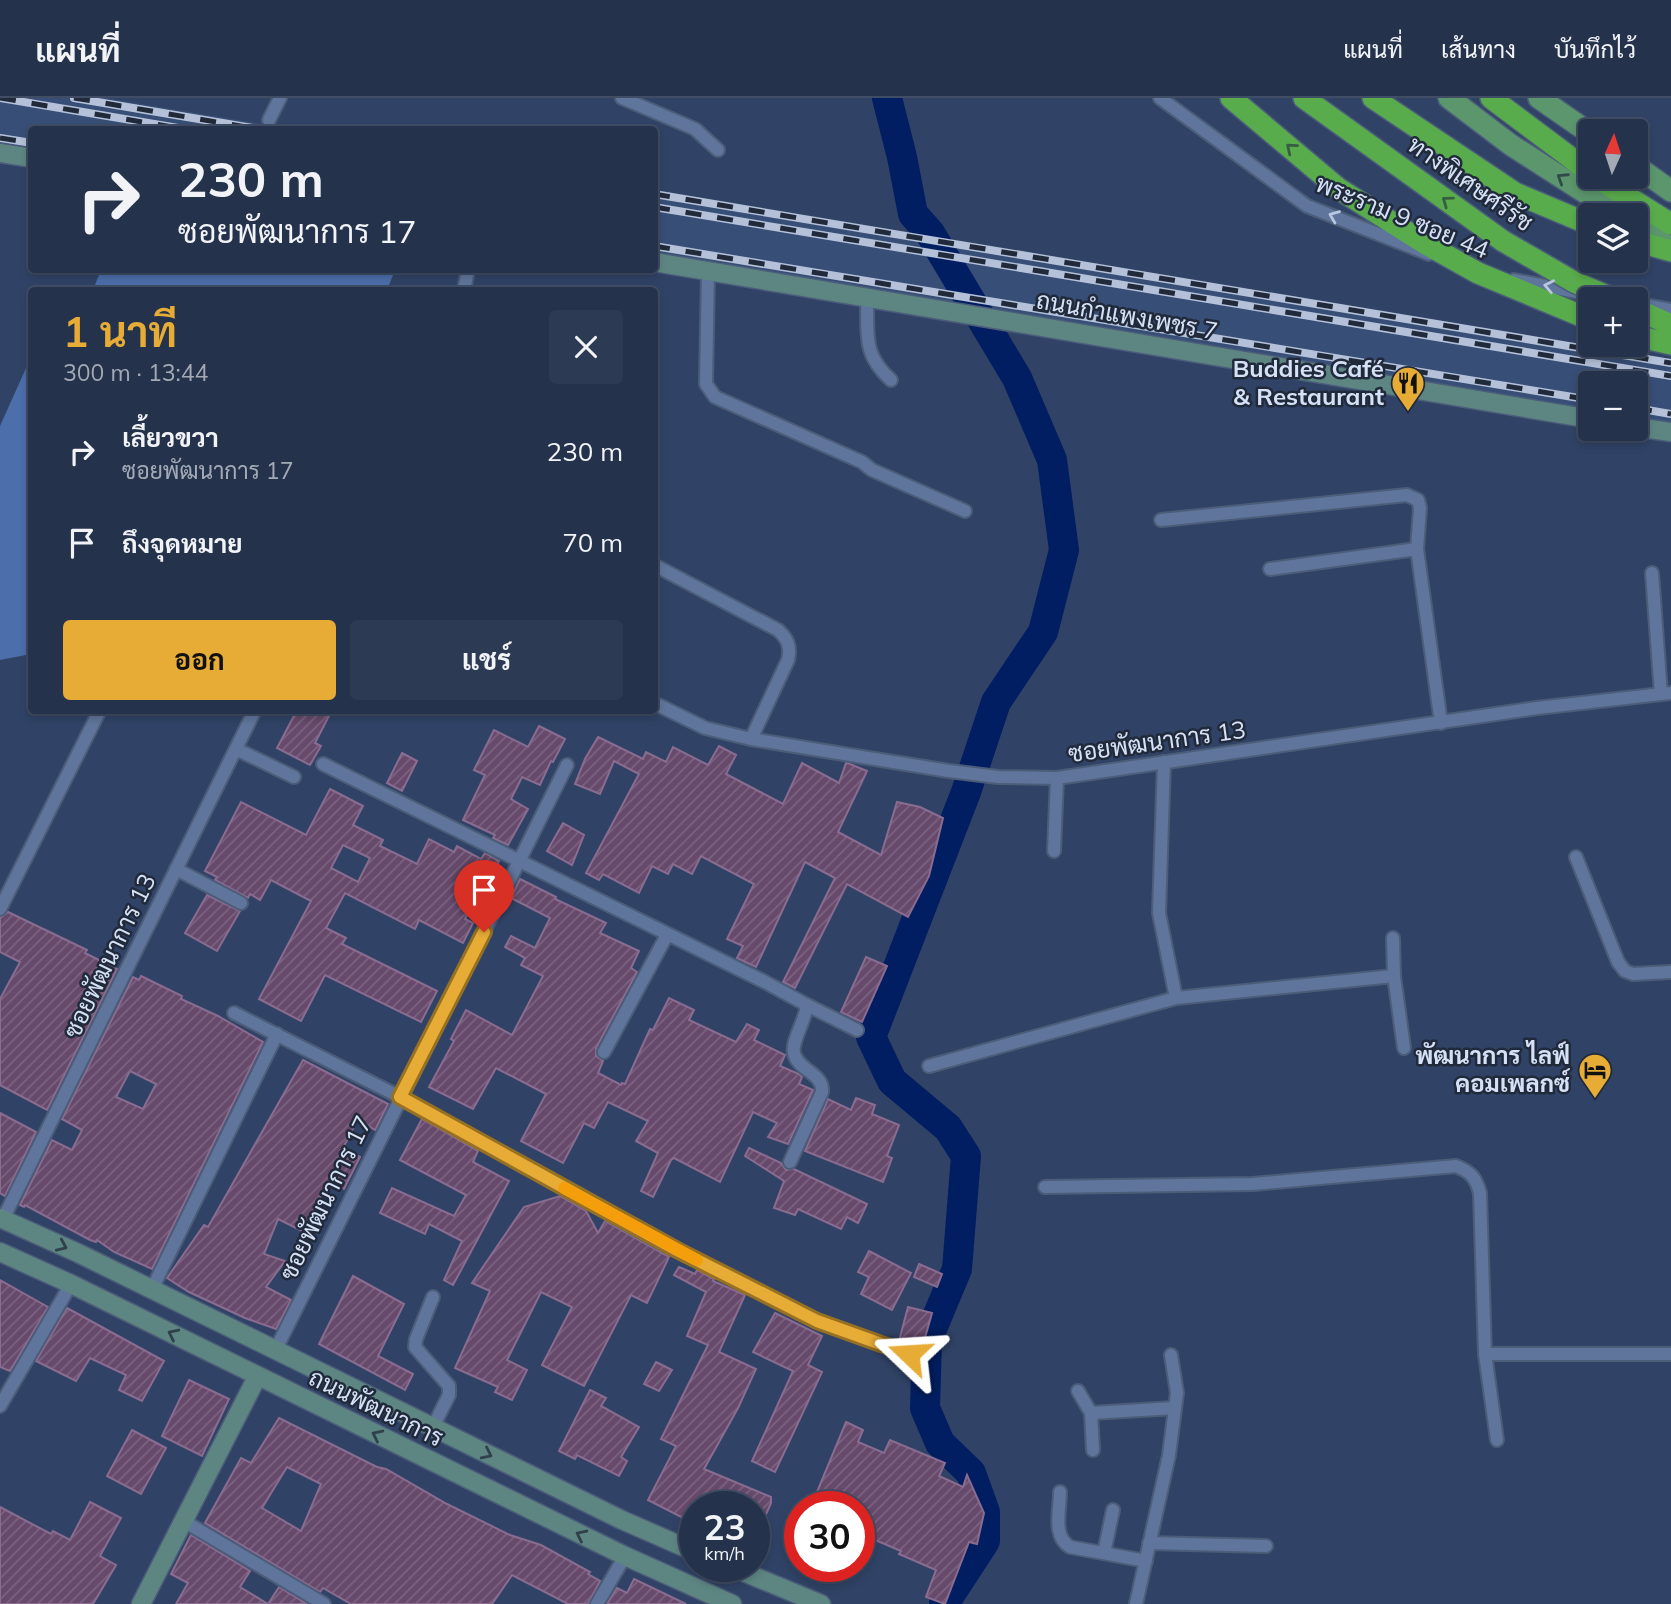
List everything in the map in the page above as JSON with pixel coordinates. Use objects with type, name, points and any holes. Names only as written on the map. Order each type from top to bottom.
[{"type":"highway","points":[[1231,98],[1339,188],[1426,244],[1478,273],[1578,315]]},
{"type":"highway","name":"ทางพิเศษศรีรัช","points":[[1304,98],[1503,242],[1586,287]]},
{"type":"highway","points":[[1373,98],[1515,192],[1578,219]]},
{"type":"highway","points":[[1491,98],[1578,163]]},
{"type":"highway","points":[[1615,189],[1671,224]]},
{"type":"highway","points":[[1648,243],[1671,250]]},
{"type":"highway","points":[[1648,314],[1671,325]]},
{"type":"highway","points":[[1648,339],[1671,344]]},
{"type":"main road","points":[[1449,98],[1511,145],[1601,203]]},
{"type":"main road","points":[[1539,98],[1578,125]]},
{"type":"main road","points":[[0,153],[28,157]]},
{"type":"main road","points":[[1648,175],[1671,191]]},
{"type":"main road","points":[[1648,234],[1671,250]]},
{"type":"main road","name":"ถนนกำแพงเพชร 7","points":[[658,263],[1578,417]]},
{"type":"main road","points":[[1648,429],[1671,432]]},
{"type":"main road","name":"ถนนพัฒนาการ","points":[[2,1218],[622,1520],[679,1545]]},
{"type":"main road","name":"ถนนพัฒนาการ","points":[[0,1252],[71,1284],[625,1556],[732,1604]]},
{"type":"main road","points":[[141,1604],[257,1377]]},
{"type":"main road","points":[[768,1582],[821,1604]]},
{"type":"street","points":[[269,120],[280,98]]},
{"type":"street","points":[[622,98],[695,129],[718,150]]},
{"type":"street","name":"พระราม 9 ซอย 44","points":[[1160,98],[1307,206],[1478,273],[1578,292]]},
{"type":"street","points":[[708,271],[706,384],[715,397],[862,461],[872,470],[965,511]]},
{"type":"street","points":[[867,298],[868,347],[876,367],[891,380]]},
{"type":"street","points":[[1648,305],[1671,310]]},
{"type":"street","points":[[1161,520],[1407,495],[1418,500],[1420,508],[1416,549],[1441,723]]},
{"type":"street","points":[[1270,569],[1416,549]]},
{"type":"street","points":[[658,567],[778,630],[789,642],[788,660],[751,739]]},
{"type":"street","points":[[1653,573],[1666,693]]},
{"type":"street","name":"ซอยพัฒนาการ 13","points":[[658,705],[705,728],[751,739],[976,775],[1057,778],[1537,708],[1666,693]]},
{"type":"street","points":[[0,909],[98,714]]},
{"type":"street","name":"ซอยพัฒนาการ 13","points":[[2,1218],[252,714]]},
{"type":"street","points":[[236,749],[295,777]]},
{"type":"street","points":[[1164,762],[1159,913],[1176,998]]},
{"type":"street","points":[[323,764],[857,1030]]},
{"type":"street","name":"ซอยพัฒนาการ 17","points":[[275,1350],[567,765]]},
{"type":"street","points":[[1054,851],[1057,778]]},
{"type":"street","points":[[1576,857],[1618,962],[1625,971],[1633,974],[1671,972]]},
{"type":"street","points":[[176,869],[241,903]]},
{"type":"street","points":[[604,1052],[667,935]]},
{"type":"street","points":[[1394,938],[1394,976],[1404,1048]]},
{"type":"street","points":[[929,1066],[1176,998],[1394,976]]},
{"type":"street","points":[[790,1162],[822,1092],[821,1083],[800,1064],[794,1053],[793,1047],[804,1021],[807,1005]]},
{"type":"street","points":[[234,1013],[400,1097],[681,1252],[817,1321],[909,1354]]},
{"type":"street","points":[[152,1289],[277,1034]]},
{"type":"street","points":[[1045,1187],[1253,1184],[1456,1166],[1476,1179],[1479,1193],[1485,1354],[1497,1440]]},
{"type":"street","points":[[0,1406],[71,1284]]},
{"type":"street","points":[[433,1297],[415,1347],[449,1386],[449,1395],[433,1427]]},
{"type":"street","points":[[1136,1604],[1169,1455],[1177,1393],[1171,1354]]},
{"type":"street","points":[[1485,1354],[1671,1354]]},
{"type":"street","points":[[1078,1391],[1091,1413],[1093,1450]]},
{"type":"street","points":[[1091,1413],[1175,1408]]},
{"type":"street","points":[[1060,1492],[1059,1532],[1062,1542],[1070,1547],[1146,1561]]},
{"type":"street","points":[[1104,1553],[1113,1510]]},
{"type":"street","points":[[182,1520],[318,1603]]},
{"type":"street","points":[[1149,1543],[1266,1546]]},
{"type":"street","points":[[597,1604],[625,1556]]},
{"type":"shaded area","points":[[0,98],[105,98],[274,126],[28,126],[28,152],[0,147]]},
{"type":"shaded area","points":[[658,192],[1578,345],[1578,357],[1648,356],[1671,360],[1671,432],[1648,428],[1648,371],[1578,371],[1578,416],[658,260]]},
{"type":"shaded area","points":[[100,273],[394,273],[388,287],[94,287]]},
{"type":"shaded area","points":[[28,364],[28,653],[0,660],[0,426]]},
{"type":"building","points":[[295,714],[330,714],[315,743],[321,746],[310,765],[277,748]]},
{"type":"building","points":[[539,726],[565,739],[540,785],[522,777],[511,799],[528,809],[508,845],[493,838],[495,835],[463,820],[485,775],[474,770],[494,730],[528,747]]},
{"type":"building","points":[[598,737],[643,759],[646,752],[666,762],[673,747],[708,765],[719,746],[736,755],[726,774],[783,804],[802,763],[839,783],[846,763],[867,771],[838,832],[881,855],[897,802],[920,807],[943,818],[929,876],[908,917],[847,884],[795,988],[783,982],[835,878],[805,862],[756,967],[737,958],[743,946],[727,939],[754,884],[701,856],[692,874],[673,864],[668,874],[652,866],[639,893],[603,874],[599,880],[586,873],[639,774],[614,761],[600,794],[575,784]]},
{"type":"building","points":[[402,753],[417,761],[402,791],[387,783]]},
{"type":"building","points":[[330,789],[363,806],[353,825],[383,840],[380,846],[417,864],[429,839],[454,852],[457,846],[481,859],[485,853],[499,861],[490,882],[484,879],[465,919],[473,923],[463,943],[419,920],[415,929],[345,893],[326,928],[346,938],[342,944],[437,991],[421,1022],[325,975],[301,1021],[259,999],[311,901],[271,880],[260,900],[250,894],[248,898],[215,880],[217,877],[205,871],[241,802],[306,835]],"holes":[[[343,845],[370,858],[358,882],[331,868]]]},
{"type":"building","points":[[563,823],[584,835],[572,865],[547,851]]},
{"type":"building","points":[[520,879],[606,923],[600,933],[639,951],[631,968],[637,972],[596,1048],[596,1056],[603,1061],[598,1073],[621,1085],[625,1084],[650,1029],[653,1030],[669,998],[694,1010],[689,1020],[736,1042],[747,1024],[759,1030],[754,1040],[785,1055],[780,1066],[799,1074],[802,1077],[799,1084],[813,1090],[788,1144],[768,1137],[777,1123],[753,1112],[720,1182],[674,1158],[653,1197],[641,1191],[658,1153],[636,1141],[648,1121],[608,1102],[594,1128],[584,1123],[563,1163],[521,1141],[546,1094],[496,1068],[473,1109],[429,1087],[454,1041],[451,1039],[466,1010],[512,1035],[543,976],[521,965],[525,958],[505,947],[511,936],[535,948],[550,918],[511,898]]},
{"type":"building","points":[[207,895],[240,911],[217,951],[185,933]]},
{"type":"building","points":[[8,912],[87,950],[85,953],[117,969],[47,1110],[0,1085],[0,999],[20,962],[0,952],[0,918]]},
{"type":"building","points":[[866,957],[887,966],[862,1022],[841,1012]]},
{"type":"building","points":[[141,976],[182,996],[181,999],[218,1016],[263,1042],[152,1269],[25,1205],[20,1205],[52,1140],[72,1150],[82,1130],[62,1119],[133,977],[139,980]],"holes":[[[130,1071],[156,1084],[143,1109],[116,1097]]]},
{"type":"building","points":[[303,1060],[388,1104],[375,1130],[358,1119],[343,1148],[360,1157],[344,1189],[329,1181],[302,1231],[278,1219],[264,1254],[285,1261],[266,1287],[291,1300],[276,1329],[189,1292],[167,1278],[204,1225],[208,1227]]},
{"type":"building","points":[[856,1098],[875,1105],[872,1114],[899,1125],[887,1156],[892,1158],[883,1182],[805,1151],[828,1099],[851,1110]]},
{"type":"building","points":[[0,1113],[36,1132],[5,1196],[0,1193]]},
{"type":"building","points":[[422,1119],[478,1151],[473,1162],[509,1181],[453,1285],[444,1280],[462,1241],[429,1224],[425,1234],[380,1213],[392,1188],[454,1216],[466,1195],[400,1160]]},
{"type":"building","points":[[749,1148],[781,1163],[786,1170],[794,1169],[867,1204],[858,1223],[847,1217],[841,1229],[798,1209],[795,1215],[774,1208],[784,1181],[745,1156]]},
{"type":"building","points":[[560,1196],[586,1211],[598,1233],[605,1221],[669,1257],[647,1303],[631,1295],[584,1386],[542,1365],[572,1307],[541,1292],[507,1360],[527,1370],[512,1400],[495,1392],[498,1387],[455,1368],[490,1291],[472,1283],[524,1207]]},
{"type":"building","points":[[869,1251],[911,1273],[892,1310],[861,1294],[869,1277],[858,1272]]},
{"type":"building","points":[[919,1264],[942,1274],[937,1287],[914,1277]]},
{"type":"building","points":[[679,1267],[695,1274],[697,1270],[714,1279],[713,1281],[745,1295],[719,1352],[756,1369],[704,1469],[757,1491],[679,1491],[679,1516],[648,1500],[676,1446],[661,1439],[708,1345],[687,1336],[706,1292],[674,1275]]},
{"type":"building","points":[[353,1276],[404,1304],[378,1356],[413,1374],[405,1390],[319,1344]]},
{"type":"building","points":[[0,1280],[48,1307],[10,1371],[0,1367]]},
{"type":"building","points":[[908,1307],[932,1313],[921,1352],[899,1341]]},
{"type":"building","points":[[67,1308],[164,1361],[142,1401],[119,1390],[126,1375],[90,1358],[76,1381],[36,1361]]},
{"type":"building","points":[[775,1313],[822,1336],[808,1365],[822,1372],[775,1472],[752,1461],[793,1371],[753,1352]]},
{"type":"building","points":[[656,1362],[672,1370],[659,1391],[644,1384]]},
{"type":"building","points":[[189,1380],[229,1399],[202,1456],[162,1436]]},
{"type":"building","points":[[590,1390],[606,1398],[601,1406],[639,1427],[621,1457],[627,1461],[619,1476],[577,1455],[575,1459],[559,1451]]},
{"type":"building","points":[[279,1418],[386,1469],[447,1504],[510,1535],[541,1545],[590,1572],[588,1574],[600,1581],[588,1604],[568,1604],[512,1575],[492,1604],[351,1604],[323,1588],[320,1592],[205,1523],[241,1458],[251,1463]],"holes":[[[287,1467],[321,1484],[301,1531],[262,1508]]]},
{"type":"building","points":[[846,1422],[863,1430],[858,1442],[884,1453],[890,1440],[945,1463],[939,1476],[963,1487],[967,1475],[984,1513],[977,1544],[969,1542],[945,1604],[926,1597],[936,1570],[875,1540],[875,1491],[817,1491]]},
{"type":"building","points":[[132,1430],[166,1448],[141,1494],[107,1476]]},
{"type":"building","points":[[90,1502],[121,1518],[100,1556],[116,1565],[93,1604],[0,1604],[0,1507],[51,1534],[53,1531],[70,1540]]},
{"type":"building","points":[[191,1535],[250,1571],[240,1587],[268,1604],[176,1604],[188,1583],[171,1574]]},
{"type":"building","points":[[634,1579],[686,1604],[607,1604],[617,1588],[627,1593]]},
{"type":"building","points":[[279,1587],[307,1604],[268,1604]]},
{"type":"waterway","points":[[887,98],[913,214],[930,233],[1017,378],[1052,460],[1064,550],[1043,632],[996,702],[966,792],[871,1037],[892,1081],[948,1128],[966,1156],[957,1269],[927,1341],[925,1408],[940,1443],[971,1473],[985,1512],[985,1541],[944,1604]]},
{"type":"railway","points":[[0,98],[166,126]]},
{"type":"railway","points":[[74,98],[240,126]]},
{"type":"railway","points":[[0,138],[28,142]]},
{"type":"railway","points":[[658,195],[1671,363]]},
{"type":"railway","points":[[658,208],[1671,376]]},
{"type":"railway","points":[[658,247],[1578,398]]},
{"type":"railway","points":[[1648,410],[1671,414]]},
{"type":"slow traffic","points":[[564,1188],[697,1260]]},
{"type":"place","name":"Buddies Café & Restaurant","points":[[1408,413]]},
{"type":"place","name":"พัฒนาการ ไลฟ์ คอมเพลกซ์","points":[[1595,1100]]},
{"type":"route","points":[[484,932],[400,1097],[656,1240],[817,1321],[909,1354]]}]
